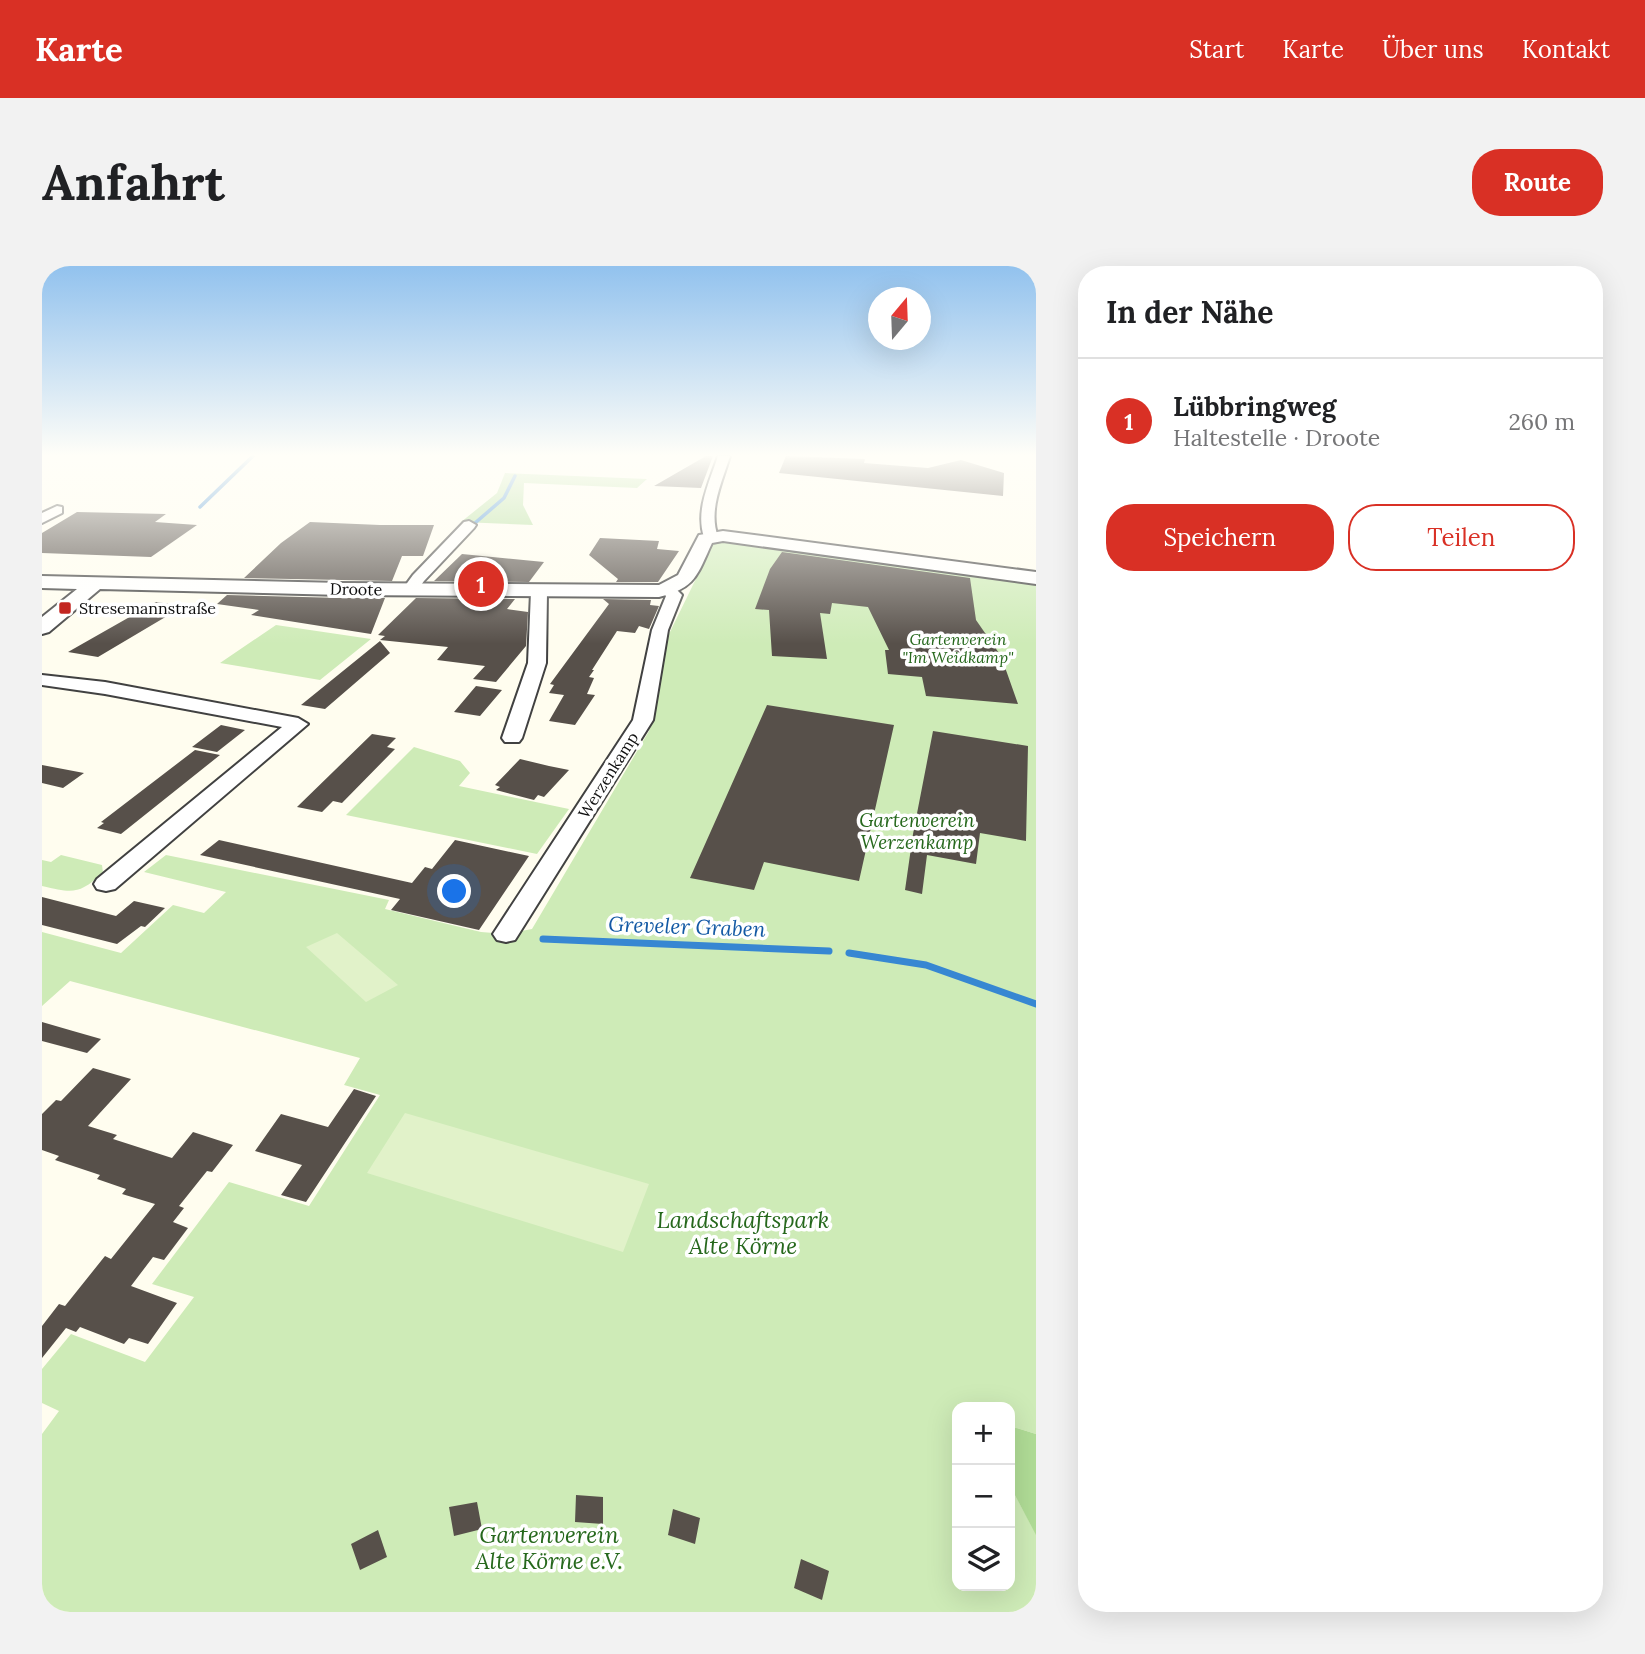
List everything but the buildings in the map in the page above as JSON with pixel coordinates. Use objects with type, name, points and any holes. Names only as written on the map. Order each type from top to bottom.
[{"type":"street","points":[[709,519],[708,530],[711,537]]},
{"type":"street","points":[[410,590],[469,525]]},
{"type":"street","points":[[669,590],[681,584],[688,576],[704,540],[711,537],[1036,578]]},
{"type":"street","name":"Droote","points":[[42,582],[539,592],[669,590]]},
{"type":"street","points":[[42,628],[93,585]]},
{"type":"street","name":"Werzenkamp","points":[[506,934],[643,720],[660,630],[674,595],[669,590]]},
{"type":"street","points":[[512,738],[537,663],[539,592]]},
{"type":"street","points":[[42,680],[100,687],[298,724],[106,884]]},
{"type":"green space","points":[[465,519],[530,519],[533,525],[461,522]]},
{"type":"green space","points":[[730,541],[1036,583],[1036,1434],[1015,1428],[1015,1402],[952,1402],[952,1591],[1015,1591],[1015,1495],[1036,1534],[1036,1612],[42,1612],[42,1434],[59,1411],[42,1403],[42,1369],[71,1334],[145,1362],[194,1297],[152,1284],[229,1182],[309,1206],[380,1095],[344,1085],[360,1058],[70,981],[42,1006],[42,932],[121,953],[173,905],[204,913],[226,892],[144,872],[166,855],[389,900],[385,909],[481,932],[506,934],[532,929],[649,731],[668,636],[713,544]]},
{"type":"green space","points":[[276,625],[371,639],[320,680],[220,663]]},
{"type":"green space","points":[[414,747],[460,761],[470,773],[459,786],[569,809],[537,854],[346,815]]},
{"type":"green space","points":[[61,855],[102,865],[103,873],[81,889],[68,891],[42,886],[42,860],[51,862]]},
{"type":"green space","points":[[337,933],[398,985],[366,1002],[306,947]]},
{"type":"green space","points":[[405,1113],[649,1184],[623,1252],[367,1173]]},
{"type":"green space","points":[[1015,1428],[1036,1434],[1036,1535],[1015,1495]]},
{"type":"waterway","name":"Greveler Graben","points":[[475,523],[480,519]]},
{"type":"waterway","name":"Greveler Graben","points":[[543,939],[829,951]]},
{"type":"waterway","name":"Greveler Graben","points":[[849,953],[926,965],[1036,1004]]},
{"type":"place","name":"Lübbringweg","points":[[481,584]]},
{"type":"place","name":"Stresemannstraße","points":[[65,608]]},
{"type":"park label","name":"Gartenverein \"Im Weidkamp\"","points":[[958,648]]},
{"type":"park label","name":"Gartenverein Werzenkamp","points":[[917,831]]},
{"type":"park label","name":"Landschaftspark Alte Körne","points":[[743,1233]]},
{"type":"park label","name":"Gartenverein Alte Körne e.V.","points":[[549,1548]]}]
